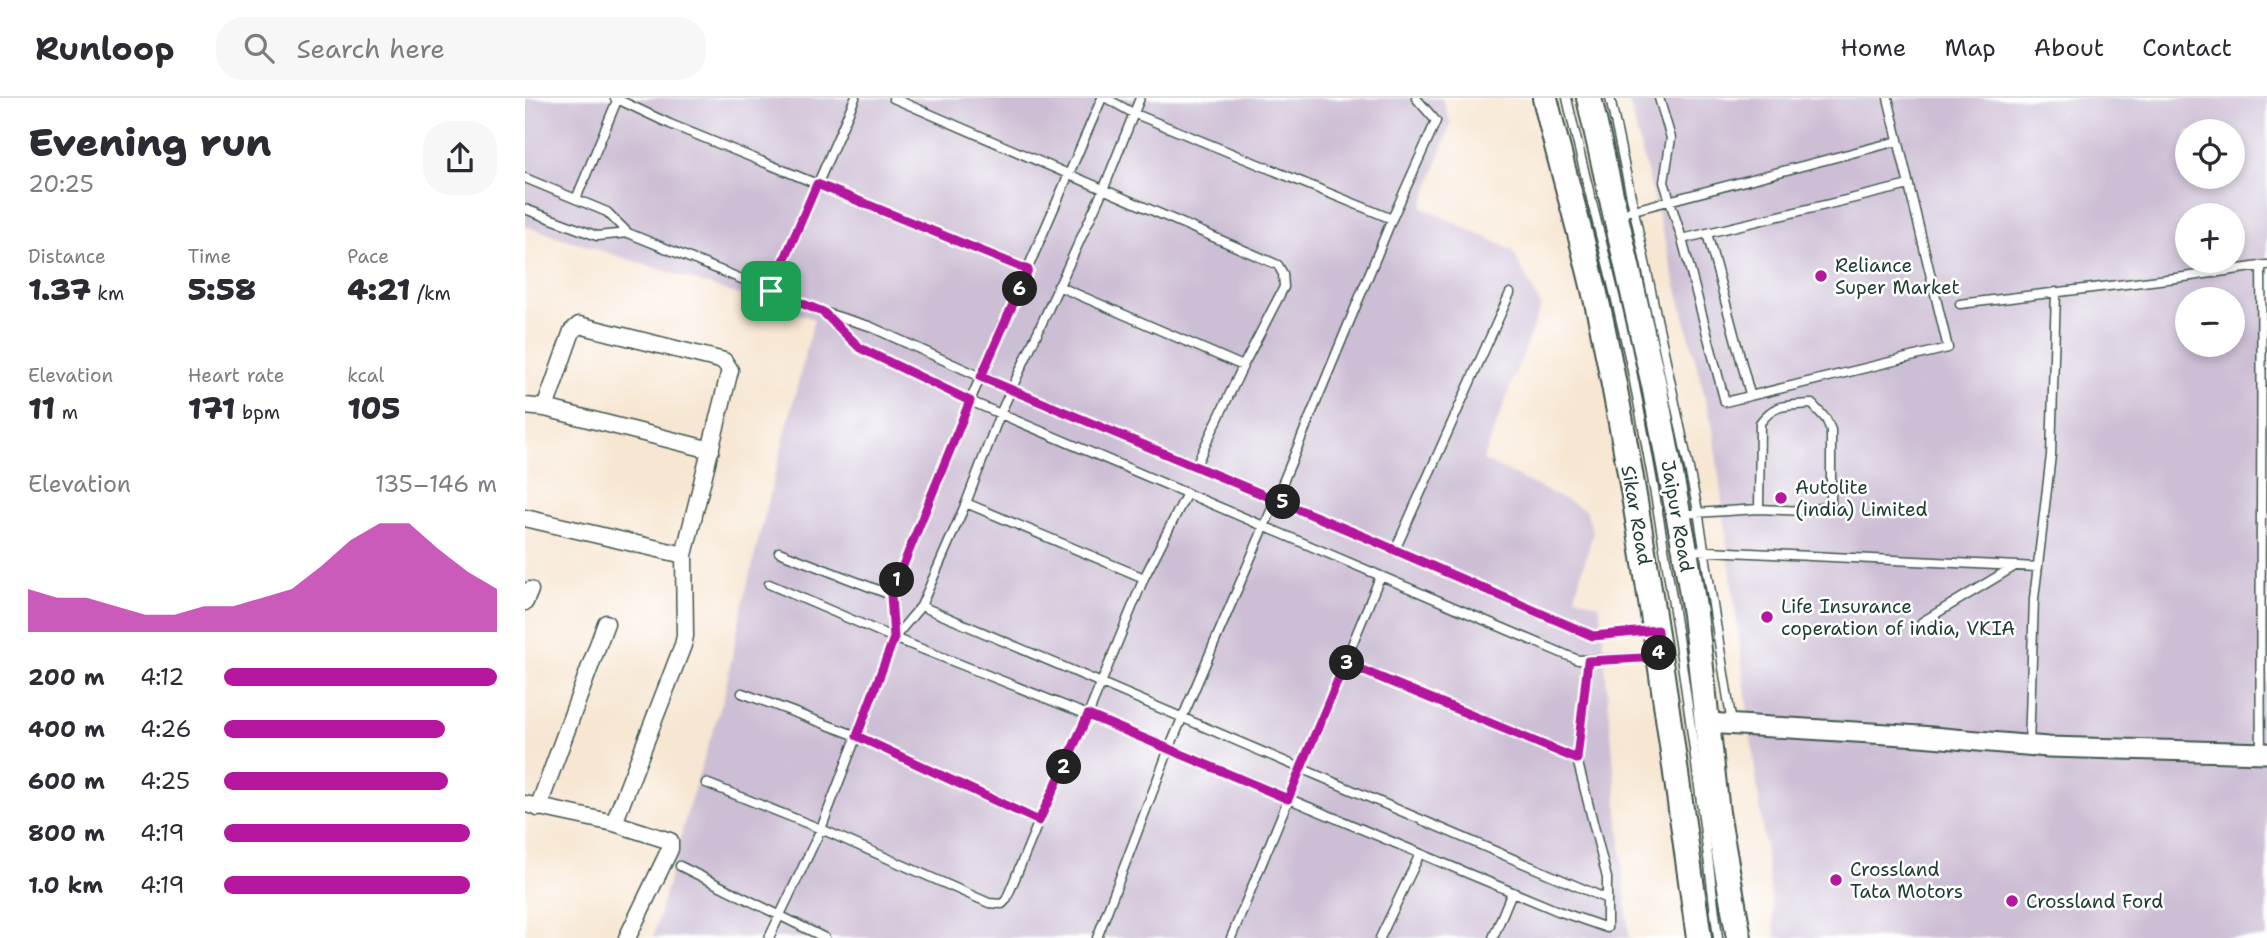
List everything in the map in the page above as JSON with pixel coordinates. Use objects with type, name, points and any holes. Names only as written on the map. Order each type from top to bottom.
[{"type":"main road","name":"Sikar Road","points":[[1545,98],[1601,323],[1657,630],[1699,938]]},
{"type":"main road","name":"Jaipur Road","points":[[1589,98],[1625,212],[1654,385],[1688,512],[1695,550],[1707,723],[1717,813],[1739,938]]},
{"type":"street","points":[[545,408],[572,331],[579,325],[723,361],[728,365],[730,374],[684,555],[683,645],[614,823]]},
{"type":"street","points":[[525,406],[545,408],[711,450]]},
{"type":"street","points":[[525,518],[684,555]]},
{"type":"street","points":[[606,623],[532,806],[614,823],[670,841],[671,845],[627,938]]},
{"type":"street","points":[[1707,723],[1920,736],[2029,746],[2264,753]]},
{"type":"lane","points":[[576,199],[617,98],[670,124],[1028,270]]},
{"type":"lane","points":[[771,291],[855,98]]},
{"type":"lane","points":[[893,98],[1279,265],[1284,287],[1196,466]]},
{"type":"lane","points":[[894,638],[891,595],[970,401],[1104,98],[1133,113],[1392,219]]},
{"type":"lane","points":[[769,938],[821,829],[894,638],[921,606],[966,503],[1000,414],[1104,188],[1140,98]]},
{"type":"lane","points":[[1097,938],[1169,749],[1392,219],[1436,121],[1416,98]]},
{"type":"lane","points":[[1567,98],[1631,367],[1644,439],[1694,747],[1718,938]]},
{"type":"lane","points":[[1610,98],[1625,212],[1898,141]]},
{"type":"lane","points":[[1659,98],[1671,138],[1664,183],[1682,239],[1725,402],[1948,348],[1888,98]]},
{"type":"lane","points":[[525,177],[607,212],[628,233],[823,312],[869,326],[981,377],[1276,499],[1593,636],[1657,630]]},
{"type":"lane","points":[[1682,239],[1909,185]]},
{"type":"lane","points":[[525,209],[597,236],[628,233]]},
{"type":"lane","points":[[1707,233],[1750,394]]},
{"type":"lane","points":[[1960,304],[2264,265],[2264,753]]},
{"type":"lane","points":[[1058,286],[1243,366]]},
{"type":"lane","points":[[2029,746],[2034,599],[2051,455],[2056,292]]},
{"type":"lane","points":[[1395,550],[1510,293]]},
{"type":"lane","points":[[823,312],[860,348],[970,401],[1578,660],[1660,657]]},
{"type":"lane","points":[[1688,512],[1759,509],[1806,511],[1822,510],[1831,506],[1831,429],[1826,418],[1812,404],[1780,406],[1767,412],[1760,423],[1759,509]]},
{"type":"lane","points":[[706,783],[821,829],[989,903],[998,905],[1006,901],[1102,683],[1144,578],[1187,493]]},
{"type":"lane","points":[[966,503],[1144,578]]},
{"type":"lane","points":[[1732,724],[1695,550],[2038,567]]},
{"type":"lane","points":[[779,552],[891,595]]},
{"type":"lane","points":[[1922,622],[2015,566]]},
{"type":"lane","points":[[1231,938],[1380,577]]},
{"type":"lane","points":[[769,584],[894,638],[1606,928]]},
{"type":"lane","points":[[921,606],[1607,899]]},
{"type":"lane","points":[[1588,661],[1577,759],[1607,878],[1608,938]]},
{"type":"lane","points":[[1345,663],[1577,759]]},
{"type":"lane","points":[[742,693],[857,736],[1039,821]]},
{"type":"lane","points":[[1380,938],[1420,854]]},
{"type":"lane","points":[[680,866],[780,918],[825,938]]},
{"type":"lane","points":[[1493,938],[1513,892]]},
{"type":"shaded area","points":[[525,98],[1442,98],[1451,123],[1422,207],[1512,250],[1541,306],[1483,460],[1586,510],[1593,533],[1575,596],[1600,606],[1629,938],[653,938],[689,805],[724,696],[743,602],[814,319],[525,226]]},
{"type":"shaded area","points":[[1628,98],[2267,98],[2267,938],[1776,938],[1713,429]]},
{"type":"place","name":"Reliance Super Market","points":[[1821,276]]},
{"type":"place","name":"Autolite (india) Limited","points":[[1781,498]]},
{"type":"place","name":"Life Insurance coperation of india, VKIA","points":[[1767,617]]},
{"type":"place","name":"Crossland Tata Motors","points":[[1836,880]]},
{"type":"place","name":"Crossland Ford","points":[[2012,901]]},
{"type":"route","points":[[817,184],[1028,270],[981,377],[1129,437],[1593,636],[1657,630],[1660,657],[1588,661],[1577,759],[1345,663],[1288,799],[1088,715],[1039,821],[857,736],[894,638],[891,595],[970,401],[860,348],[823,312],[771,291],[817,184]]}]
